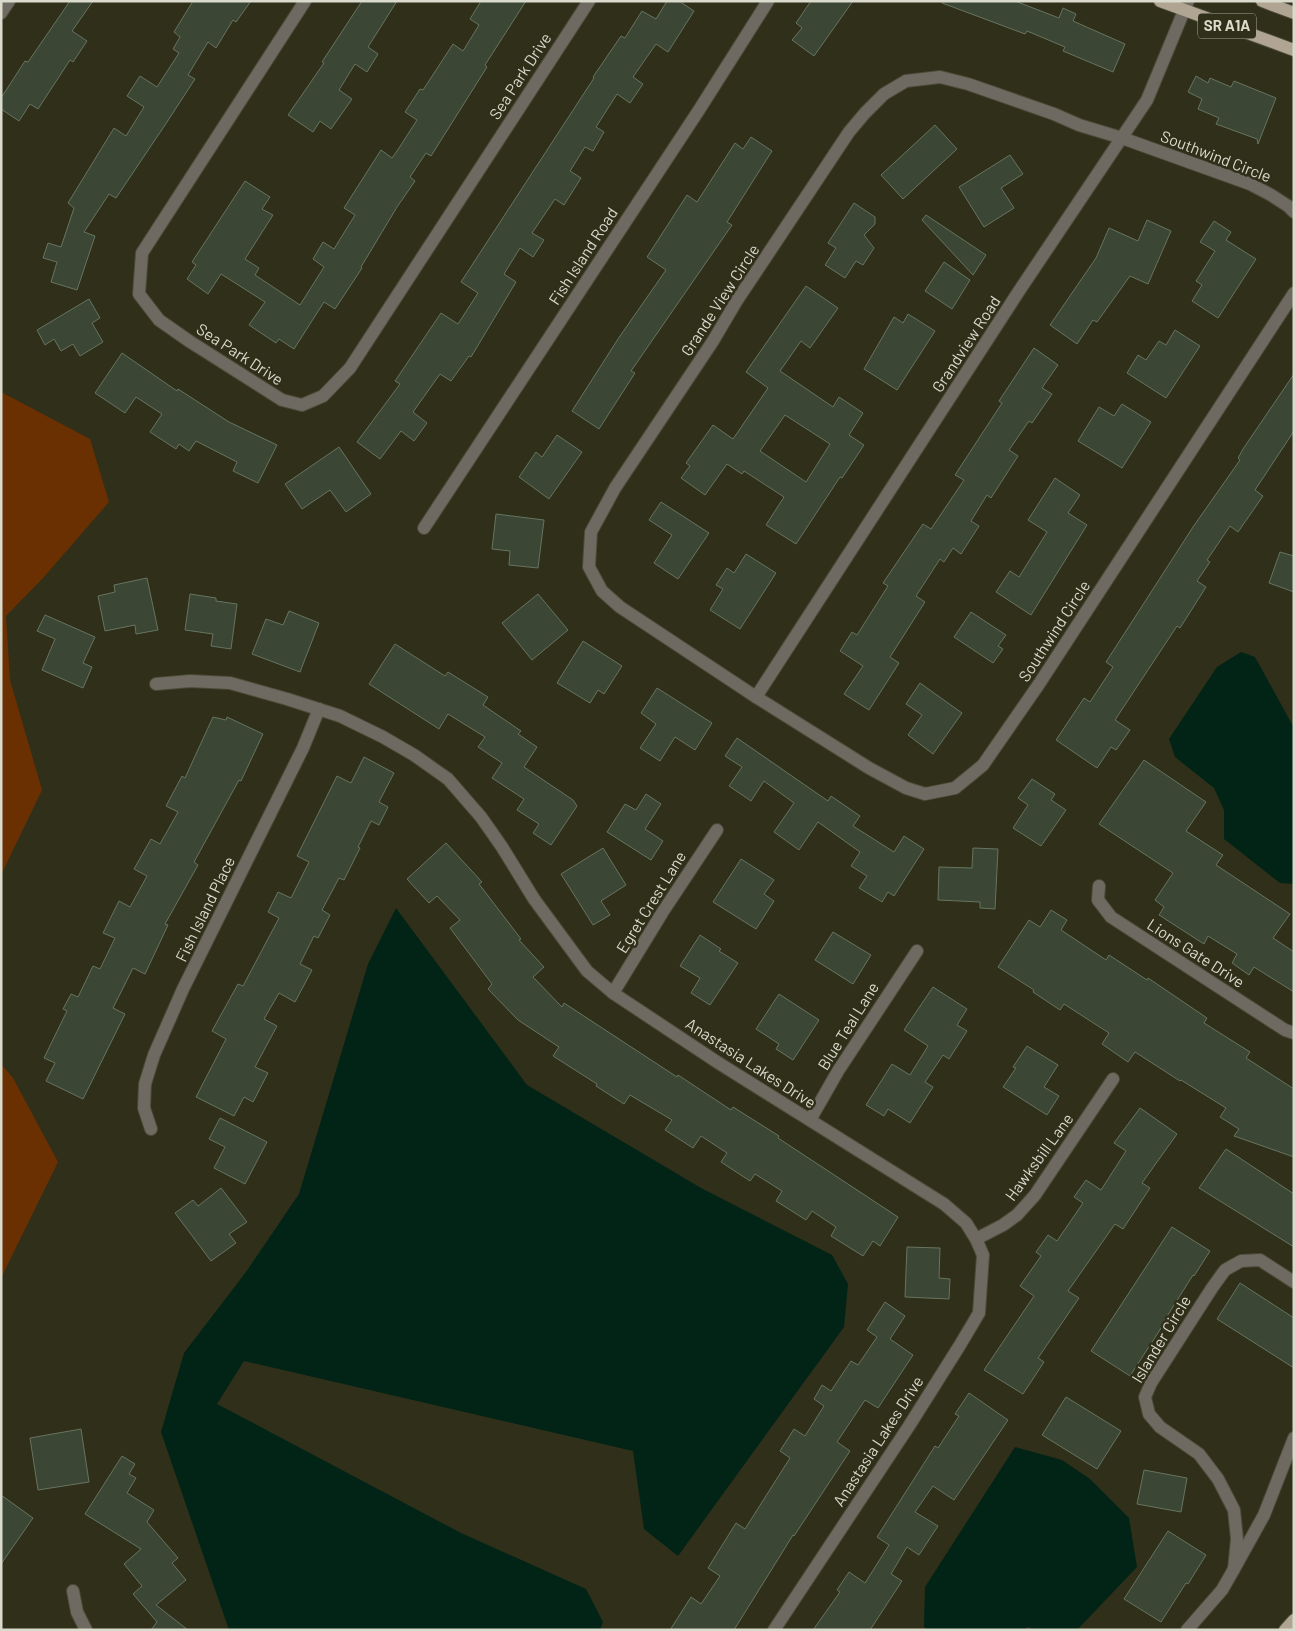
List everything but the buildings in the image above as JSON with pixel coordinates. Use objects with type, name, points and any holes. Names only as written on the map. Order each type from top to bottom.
[{"type":"main road","name":"SR A1A","points":[[1160,1],[1186,6],[1294,50]]},
{"type":"main road","name":"SR A1A","points":[[1262,1],[1294,13]]},
{"type":"main road","points":[[1285,1630],[1294,1620]]},
{"type":"street","points":[[1,13],[9,1]]},
{"type":"street","name":"Sea Park Drive","points":[[305,1],[142,253],[139,294],[159,320],[189,341],[282,400],[302,405],[324,396],[350,368],[589,1]]},
{"type":"street","name":"Fish Island Road","points":[[424,528],[693,119],[768,1]]},
{"type":"street","name":"Grandview Road","points":[[756,697],[1019,291],[1147,100],[1186,6]]},
{"type":"street","name":"Grande View Circle","points":[[756,697],[620,607],[602,591],[589,568],[591,532],[615,488],[713,341],[736,302],[849,132],[884,94],[906,81],[940,78],[968,84],[1054,114],[1079,125],[1122,138]]},
{"type":"street","name":"Southwind Circle","points":[[1122,138],[1250,184],[1271,195],[1294,212]]},
{"type":"street","name":"Southwind Circle","points":[[756,697],[869,768],[906,788],[925,794],[955,788],[983,765],[1039,684],[1294,293]]},
{"type":"street","name":"Anastasia Lakes Drive","points":[[156,684],[190,681],[230,684],[288,699],[340,716],[384,737],[414,756],[448,780],[481,817],[534,899],[587,970],[613,993],[717,1062],[944,1204],[966,1223],[984,1255],[979,1313],[909,1426],[774,1630]]},
{"type":"street","name":"Fish Island Place","points":[[151,1129],[144,1108],[144,1100],[145,1084],[154,1056],[183,989],[303,748],[319,709]]},
{"type":"street","name":"Egret Crest Lane","points":[[613,993],[662,913],[717,830]]},
{"type":"street","name":"Lions Gate Drive","points":[[1099,886],[1098,900],[1111,917],[1285,1030],[1294,1033]]},
{"type":"street","name":"Blue Teal Lane","points":[[810,1120],[838,1071],[917,952]]},
{"type":"street","name":"Hawksbill Lane","points":[[976,1239],[1003,1225],[1017,1215],[1035,1196],[1112,1079]]},
{"type":"street","name":"Islander Circle","points":[[1234,1569],[1237,1539],[1234,1510],[1218,1479],[1199,1454],[1160,1427],[1148,1414],[1145,1397],[1156,1375],[1225,1270],[1241,1261],[1260,1260],[1294,1282]]},
{"type":"street","points":[[1187,1630],[1222,1590],[1234,1569],[1264,1515],[1294,1438]]},
{"type":"street","points":[[73,1591],[77,1612],[86,1630]]},
{"type":"shaded area","points":[[1,392],[90,439],[109,502],[43,578],[6,616],[10,680],[42,790],[1,875]]},
{"type":"shaded area","points":[[1241,652],[1255,657],[1294,728],[1294,884],[1280,883],[1224,839],[1224,810],[1214,788],[1175,757],[1169,739],[1217,667]]},
{"type":"shaded area","points":[[396,908],[527,1085],[701,1188],[832,1255],[848,1284],[844,1327],[678,1556],[644,1529],[633,1451],[244,1361],[217,1404],[461,1533],[586,1589],[603,1622],[600,1630],[229,1630],[161,1432],[184,1353],[246,1272],[299,1194],[368,964]]},
{"type":"shaded area","points":[[1,1064],[13,1078],[58,1162],[1,1278]]},
{"type":"shaded area","points":[[1015,1447],[1062,1460],[1090,1479],[1129,1518],[1137,1567],[1077,1630],[1038,1630],[1027,1627],[1025,1630],[928,1630],[924,1627],[925,1587]]}]
